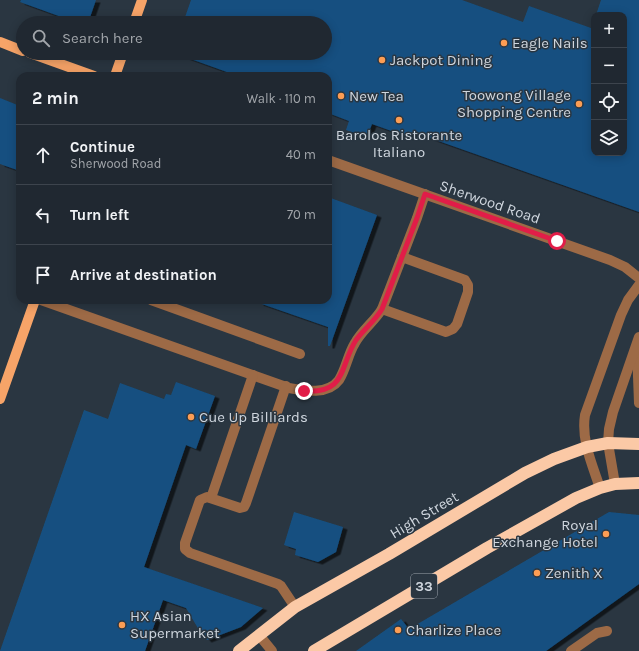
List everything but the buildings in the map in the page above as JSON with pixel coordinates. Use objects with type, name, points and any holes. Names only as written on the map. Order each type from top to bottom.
[{"type":"highway","name":"High Street","points":[[239,651],[295,607],[389,554],[526,473],[566,454],[587,447],[608,444],[639,444]]},
{"type":"highway","name":"33","points":[[314,651],[576,498],[600,488],[615,484],[639,483]]},
{"type":"main road","points":[[136,16],[142,0]]},
{"type":"main road","points":[[0,42],[16,48]]},
{"type":"main road","points":[[49,60],[83,72]]},
{"type":"main road","points":[[116,72],[121,60]]},
{"type":"main road","points":[[0,399],[34,304]]},
{"type":"street","name":"Sherwood Road","points":[[332,161],[610,260],[625,267],[639,278]]},
{"type":"street","points":[[52,304],[286,386],[311,391],[330,388],[339,380],[357,339],[378,316],[382,309],[425,194]]},
{"type":"street","points":[[382,309],[446,332],[453,329],[457,324],[468,292],[468,285],[465,280],[402,257]]},
{"type":"street","points":[[600,488],[587,447],[584,428],[587,410],[621,315],[628,300],[639,285]]},
{"type":"street","points":[[162,304],[300,354]]},
{"type":"street","points":[[638,339],[639,403]]},
{"type":"street","points":[[615,484],[608,444],[611,418],[638,339]]},
{"type":"street","points":[[211,498],[253,375]]},
{"type":"street","points":[[286,386],[246,504],[244,507],[240,508],[207,497],[200,500],[185,543],[186,548],[190,553],[278,584],[281,586],[295,607]]},
{"type":"street","points":[[571,651],[597,633],[607,630]]},
{"type":"street","points":[[258,635],[272,651]]},
{"type":"place","name":"Eagle Nails","points":[[504,43]]},
{"type":"place","name":"Jackpot Dining","points":[[382,60]]},
{"type":"place","name":"New Tea","points":[[341,96]]},
{"type":"place","name":"Toowong Village Shopping Centre","points":[[579,104]]},
{"type":"place","name":"Barolos Ristorante Italiano","points":[[399,120]]},
{"type":"place","name":"Cue Up Billiards","points":[[191,417]]},
{"type":"place","name":"Royal Exchange Hotel","points":[[606,534]]},
{"type":"place","name":"Zenith X","points":[[537,573]]},
{"type":"place","name":"HX Asian Supermarket","points":[[122,625]]},
{"type":"place","name":"Charlize Place","points":[[398,630]]},
{"type":"route","points":[[304,391],[330,388],[339,380],[354,343],[359,335],[378,316],[382,309],[425,194],[557,241]]}]
